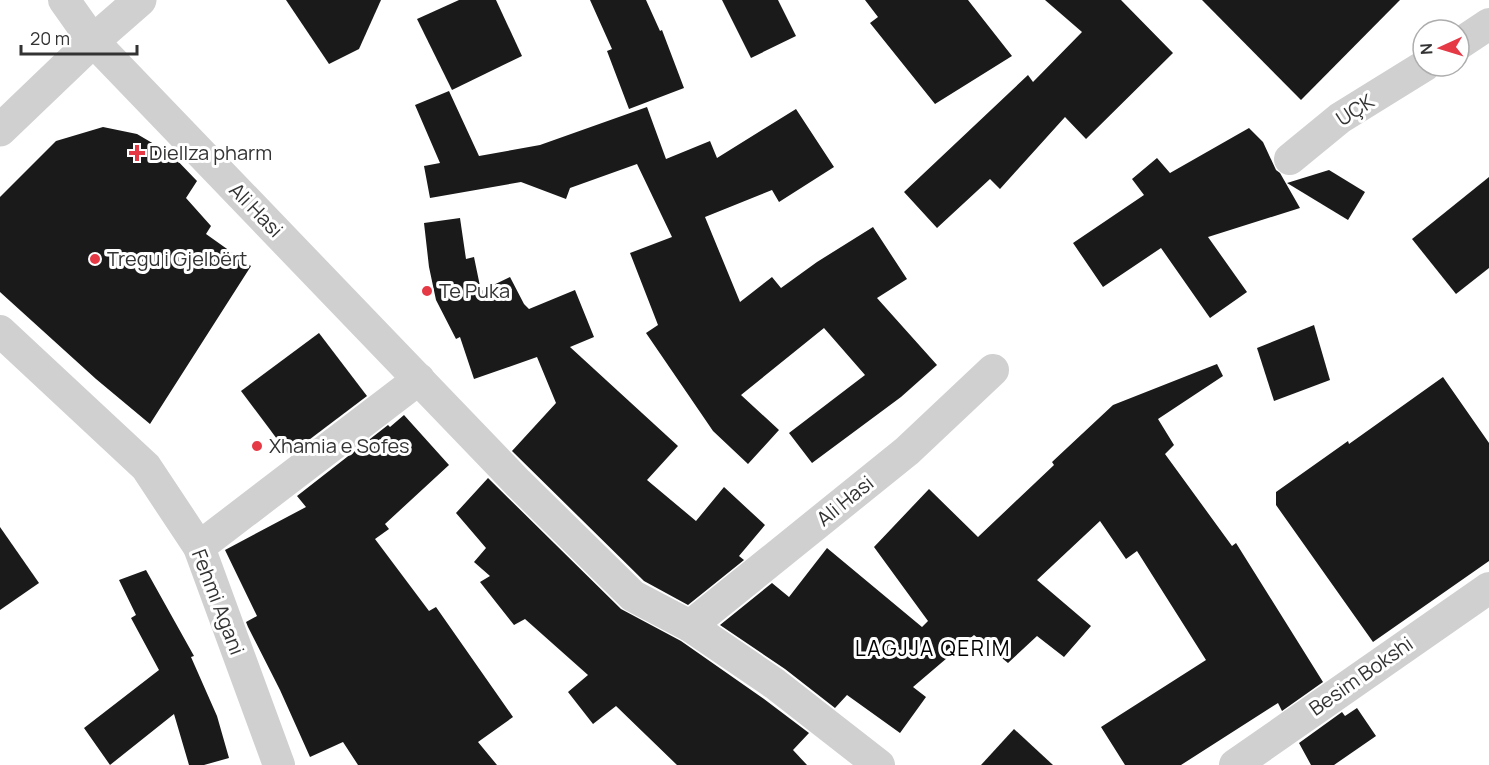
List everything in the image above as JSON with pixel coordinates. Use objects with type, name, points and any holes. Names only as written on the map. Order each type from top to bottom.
[{"type":"street","name":"Ali Hasi","points":[[64,0],[93,41],[518,483],[633,596],[690,626],[776,684],[879,765]]},
{"type":"street","points":[[0,130],[93,41],[140,0]]},
{"type":"street","points":[[1471,36],[1489,24]]},
{"type":"street","name":"UÇK","points":[[1290,159],[1340,118],[1411,74]]},
{"type":"street","name":"Fehmi Agani","points":[[5,346],[146,467],[199,547],[279,765]]},
{"type":"street","name":"Ali Hasi","points":[[690,626],[907,452],[993,370]]},
{"type":"street","points":[[199,547],[418,379]]},
{"type":"street","name":"Besim Bokshi","points":[[1235,765],[1489,588]]},
{"type":"building","points":[[286,0],[381,0],[359,49],[329,64]]},
{"type":"building","points":[[459,0],[496,0],[522,56],[452,90],[417,19]]},
{"type":"building","points":[[590,0],[646,0],[660,31],[662,30],[684,88],[629,109],[607,51],[612,49]]},
{"type":"building","points":[[722,0],[778,0],[796,36],[751,58]]},
{"type":"building","points":[[865,0],[968,0],[1012,56],[935,104],[870,23],[878,17]]},
{"type":"building","points":[[1045,0],[1121,0],[1173,53],[1086,139],[1065,117],[1000,189],[990,179],[937,228],[904,192],[1028,75],[1033,82],[1082,32]]},
{"type":"building","points":[[1202,0],[1400,0],[1301,100]]},
{"type":"building","points":[[449,91],[479,156],[540,145],[647,107],[666,159],[710,141],[717,158],[796,109],[834,167],[779,202],[772,190],[705,217],[740,302],[772,277],[781,288],[873,227],[907,279],[877,298],[937,365],[901,397],[812,463],[789,433],[865,375],[824,328],[741,395],[779,430],[748,464],[713,431],[646,333],[658,325],[630,253],[672,237],[637,164],[570,188],[566,199],[521,182],[430,198],[424,166],[440,163],[415,105]]},
{"type":"building","name":"Tregu i Gjelbërt","points":[[103,127],[137,134],[171,154],[197,181],[186,198],[211,226],[206,234],[251,266],[150,424],[96,379],[0,292],[0,197],[56,141]]},
{"type":"building","points":[[1249,128],[1263,142],[1276,170],[1300,208],[1208,237],[1247,292],[1210,318],[1161,248],[1103,287],[1073,243],[1144,195],[1132,179],[1157,158],[1170,173]]},
{"type":"building","points":[[1329,170],[1365,192],[1348,220],[1287,183]]},
{"type":"building","points":[[1489,177],[1489,268],[1456,294],[1412,239]]},
{"type":"building","points":[[460,218],[466,259],[474,257],[481,291],[510,277],[529,309],[575,290],[594,337],[570,347],[678,446],[647,480],[696,521],[724,487],[765,525],[739,556],[744,560],[688,605],[644,581],[512,451],[556,403],[537,357],[474,379],[460,337],[456,339],[436,300],[429,267],[424,223]]},
{"type":"building","points":[[1314,325],[1330,380],[1274,401],[1257,348]]},
{"type":"building","name":"Xhamia e Sofes","points":[[319,333],[367,396],[289,455],[241,391]]},
{"type":"building","points":[[1217,364],[1223,376],[1158,419],[1174,445],[1165,454],[1232,546],[1236,543],[1323,682],[1282,711],[1278,703],[1181,765],[1125,765],[1101,727],[1206,660],[1137,551],[1126,559],[1100,521],[1037,580],[1091,626],[1064,657],[1037,636],[1008,663],[974,635],[913,687],[926,697],[900,733],[847,695],[835,708],[785,669],[720,625],[772,583],[789,597],[827,548],[922,627],[928,621],[874,547],[929,489],[978,537],[1054,465],[1052,462],[1113,405]]},
{"type":"building","points":[[1443,377],[1489,443],[1489,561],[1373,642],[1276,505],[1276,492],[1348,441],[1349,444]]},
{"type":"building","points":[[404,415],[449,465],[385,524],[389,529],[375,539],[429,611],[436,607],[513,717],[478,742],[497,765],[358,765],[343,742],[310,757],[248,627],[246,622],[257,616],[225,550],[306,507],[297,496]]},
{"type":"building","points":[[488,478],[621,609],[681,641],[809,733],[793,750],[807,765],[677,765],[616,706],[593,724],[568,692],[588,675],[525,619],[514,625],[480,582],[490,576],[474,562],[486,548],[456,513]]},
{"type":"building","points":[[0,527],[39,583],[0,610]]},
{"type":"building","points":[[146,570],[194,656],[191,657],[217,716],[229,758],[204,765],[189,765],[174,714],[110,765],[84,728],[159,670],[131,618],[136,615],[119,580]]},
{"type":"building","points":[[1357,708],[1376,736],[1334,765],[1311,765],[1299,743],[1342,712],[1345,716]]},
{"type":"building","points":[[1014,729],[1053,765],[981,765]]},
{"type":"place","name":"Diellza pharm","points":[[137,153]]},
{"type":"place","name":"Tregu i Gjelbërt","points":[[95,259]]},
{"type":"place","name":"Te Puka","points":[[427,291]]},
{"type":"place","name":"Xhamia e Sofes","points":[[257,446]]},
{"type":"district","name":"LAGJJA QERIM","points":[[933,649]]}]
